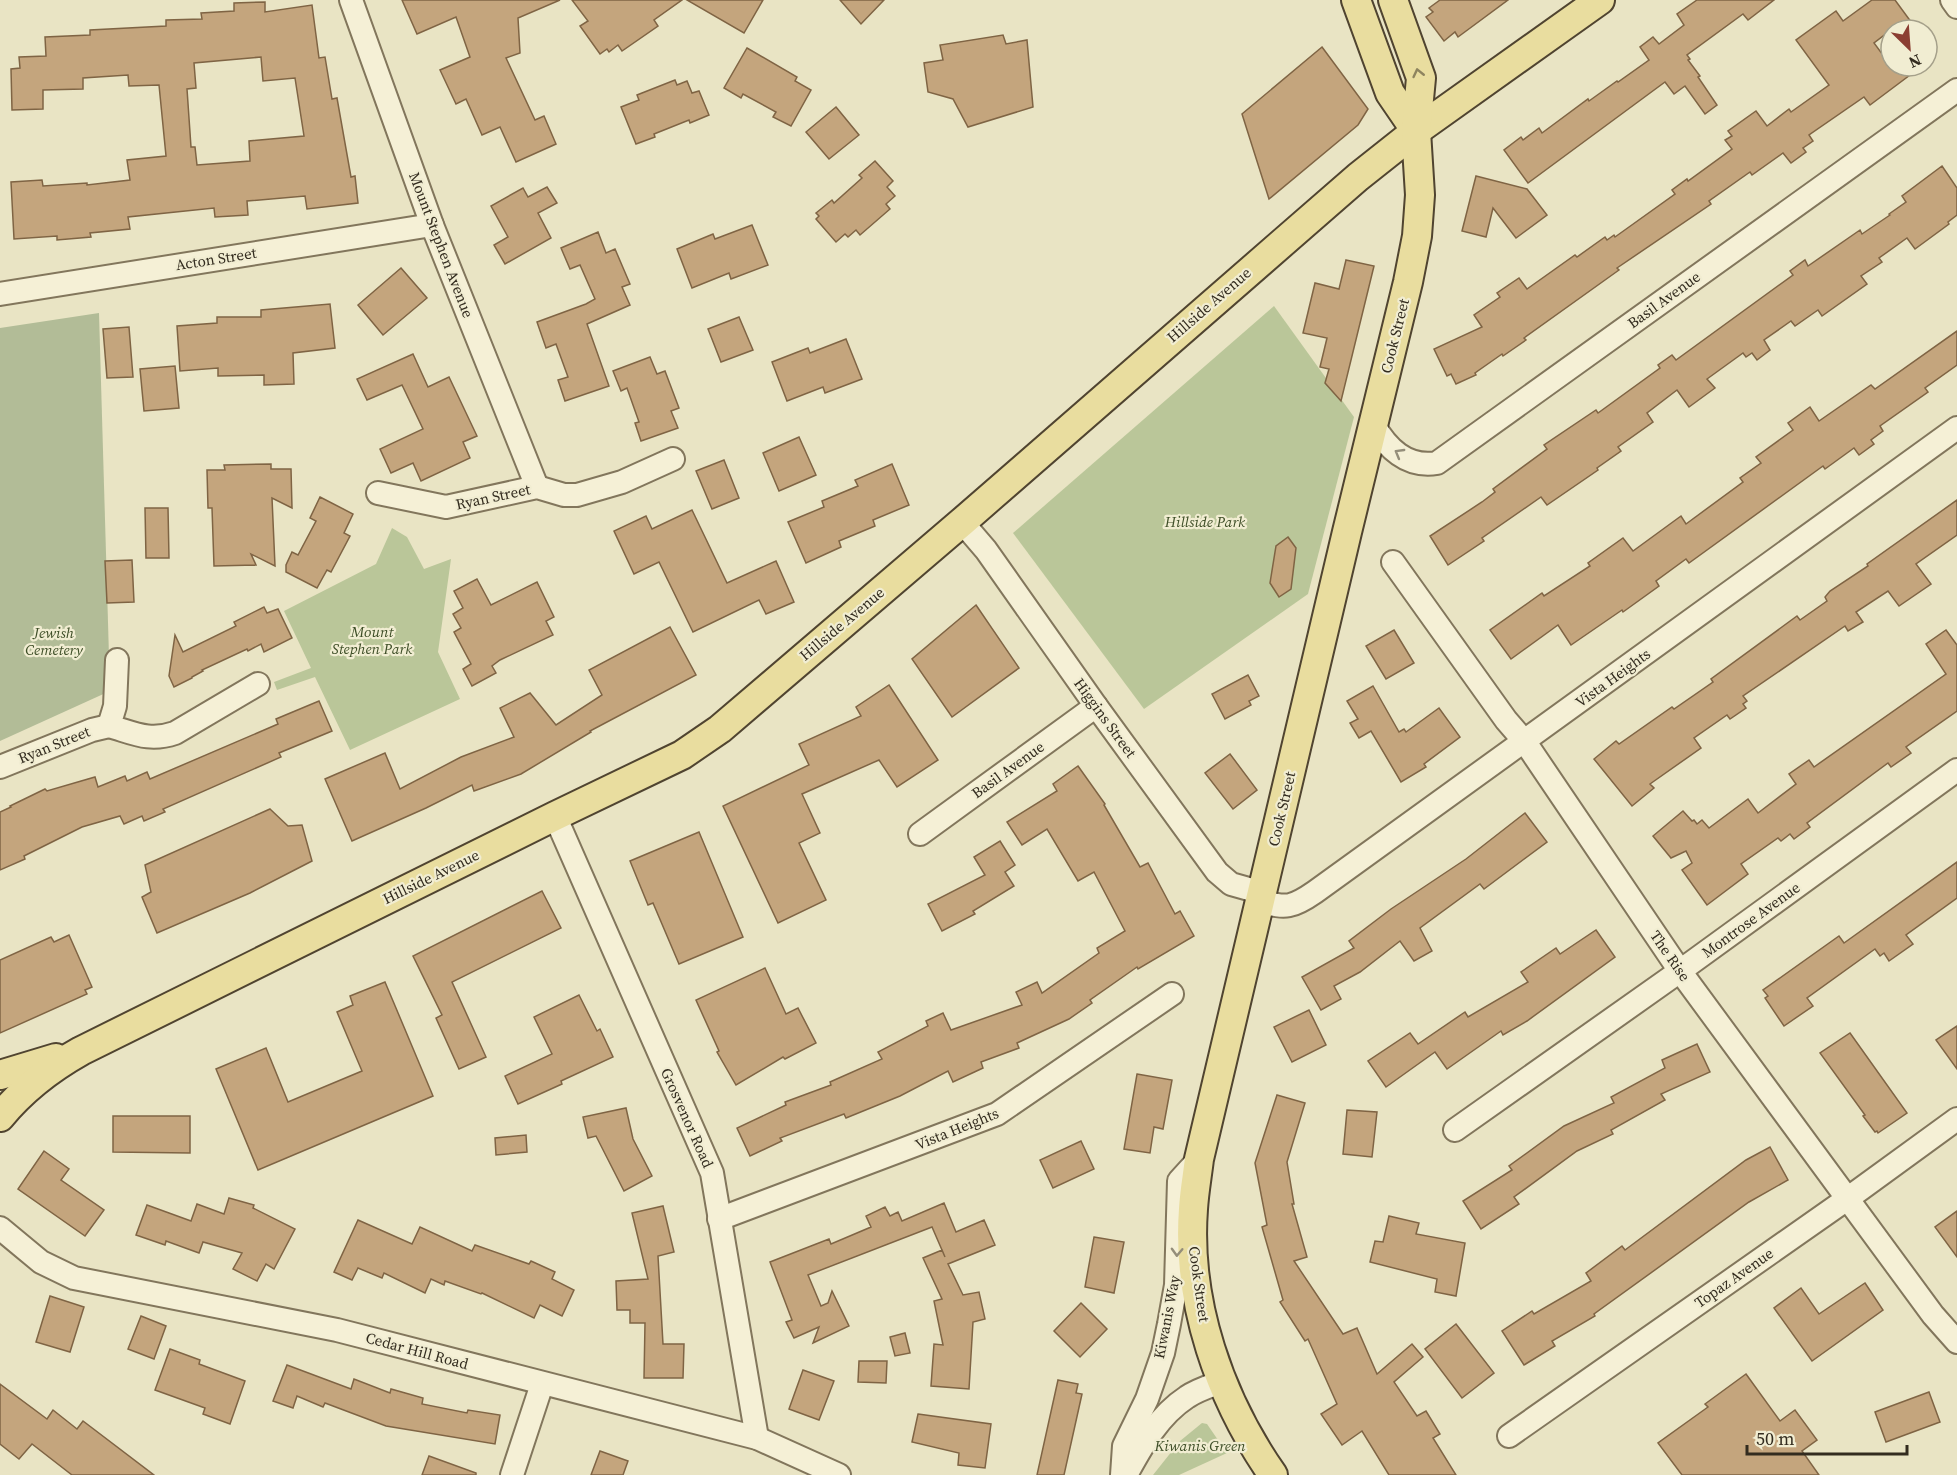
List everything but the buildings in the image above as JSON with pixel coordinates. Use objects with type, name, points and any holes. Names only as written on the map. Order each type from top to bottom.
[{"type":"main road","points":[[1356,0],[1390,93],[1416,131]]},
{"type":"main road","name":"Cook Street","points":[[1273,1475],[1239,1421],[1221,1382],[1202,1316],[1194,1264],[1193,1210],[1199,1159],[1408,282],[1417,236],[1420,195],[1416,131],[1421,78],[1393,0]]},
{"type":"main road","name":"Hillside Avenue","points":[[0,1118],[28,1087],[53,1067],[81,1051],[682,755],[720,729],[962,522],[1340,192],[1416,131],[1600,0]]},
{"type":"main road","points":[[0,1075],[81,1051]]},
{"type":"street","name":"Mount Stephen Avenue","points":[[351,0],[432,225],[537,488]]},
{"type":"street","points":[[1952,0],[1957,7]]},
{"type":"street","name":"Basil Avenue","points":[[1373,424],[1385,443],[1397,453],[1425,465],[1437,463],[1957,90]]},
{"type":"street","name":"Acton Street","points":[[0,294],[432,225]]},
{"type":"street","name":"Vista Heights","points":[[1261,897],[1282,907],[1298,904],[1957,428]]},
{"type":"street","name":"Ryan Street","points":[[378,494],[446,507],[537,488],[564,495],[577,495],[622,482],[673,459]]},
{"type":"street","name":"Higgins Street","points":[[962,522],[986,550],[1217,872],[1232,884],[1261,897]]},
{"type":"street","name":"The Rise","points":[[1393,562],[1524,742],[1680,971],[1933,1315],[1957,1342]]},
{"type":"street","name":"Ryan Street","points":[[109,726],[116,706],[117,660]]},
{"type":"street","name":"Ryan Street","points":[[0,767],[92,730],[109,726],[149,737],[162,738],[175,733],[258,684]]},
{"type":"street","name":"Basil Avenue","points":[[920,834],[1096,706]]},
{"type":"street","name":"Montrose Avenue","points":[[1455,1130],[1680,971],[1957,770]]},
{"type":"street","name":"Grosvenor Road","points":[[555,816],[712,1173],[757,1438]]},
{"type":"street","name":"Vista Heights","points":[[719,1219],[998,1114],[1172,994]]},
{"type":"street","name":"Topaz Avenue","points":[[1509,1436],[1957,1119]]},
{"type":"street","name":"Kiwanis Way","points":[[1124,1475],[1124,1446],[1147,1399],[1163,1353],[1169,1324],[1176,1286],[1179,1181],[1199,1159]]},
{"type":"street","name":"Cedar Hill Road","points":[[0,1228],[41,1262],[74,1278],[326,1328],[757,1438],[839,1475]]},
{"type":"street","name":"Kiwanis Way","points":[[1124,1475],[1147,1438],[1165,1415],[1188,1396],[1221,1382]]},
{"type":"street","points":[[512,1475],[542,1384]]},
{"type":"green space","name":"Hillside Park","points":[[1274,306],[1354,417],[1308,594],[1144,709],[1013,533]]},
{"type":"green space","name":"Jewish Cemetery","points":[[99,313],[110,691],[0,741],[0,328]]},
{"type":"green space","name":"Mount Stephen Park","points":[[392,528],[407,537],[424,569],[451,559],[438,652],[460,699],[350,750],[315,677],[277,690],[274,682],[311,668],[284,611],[376,564]]},
{"type":"green space","name":"Kiwanis Green","points":[[1202,1423],[1207,1424],[1227,1453],[1179,1475],[1153,1475],[1180,1441]]}]
